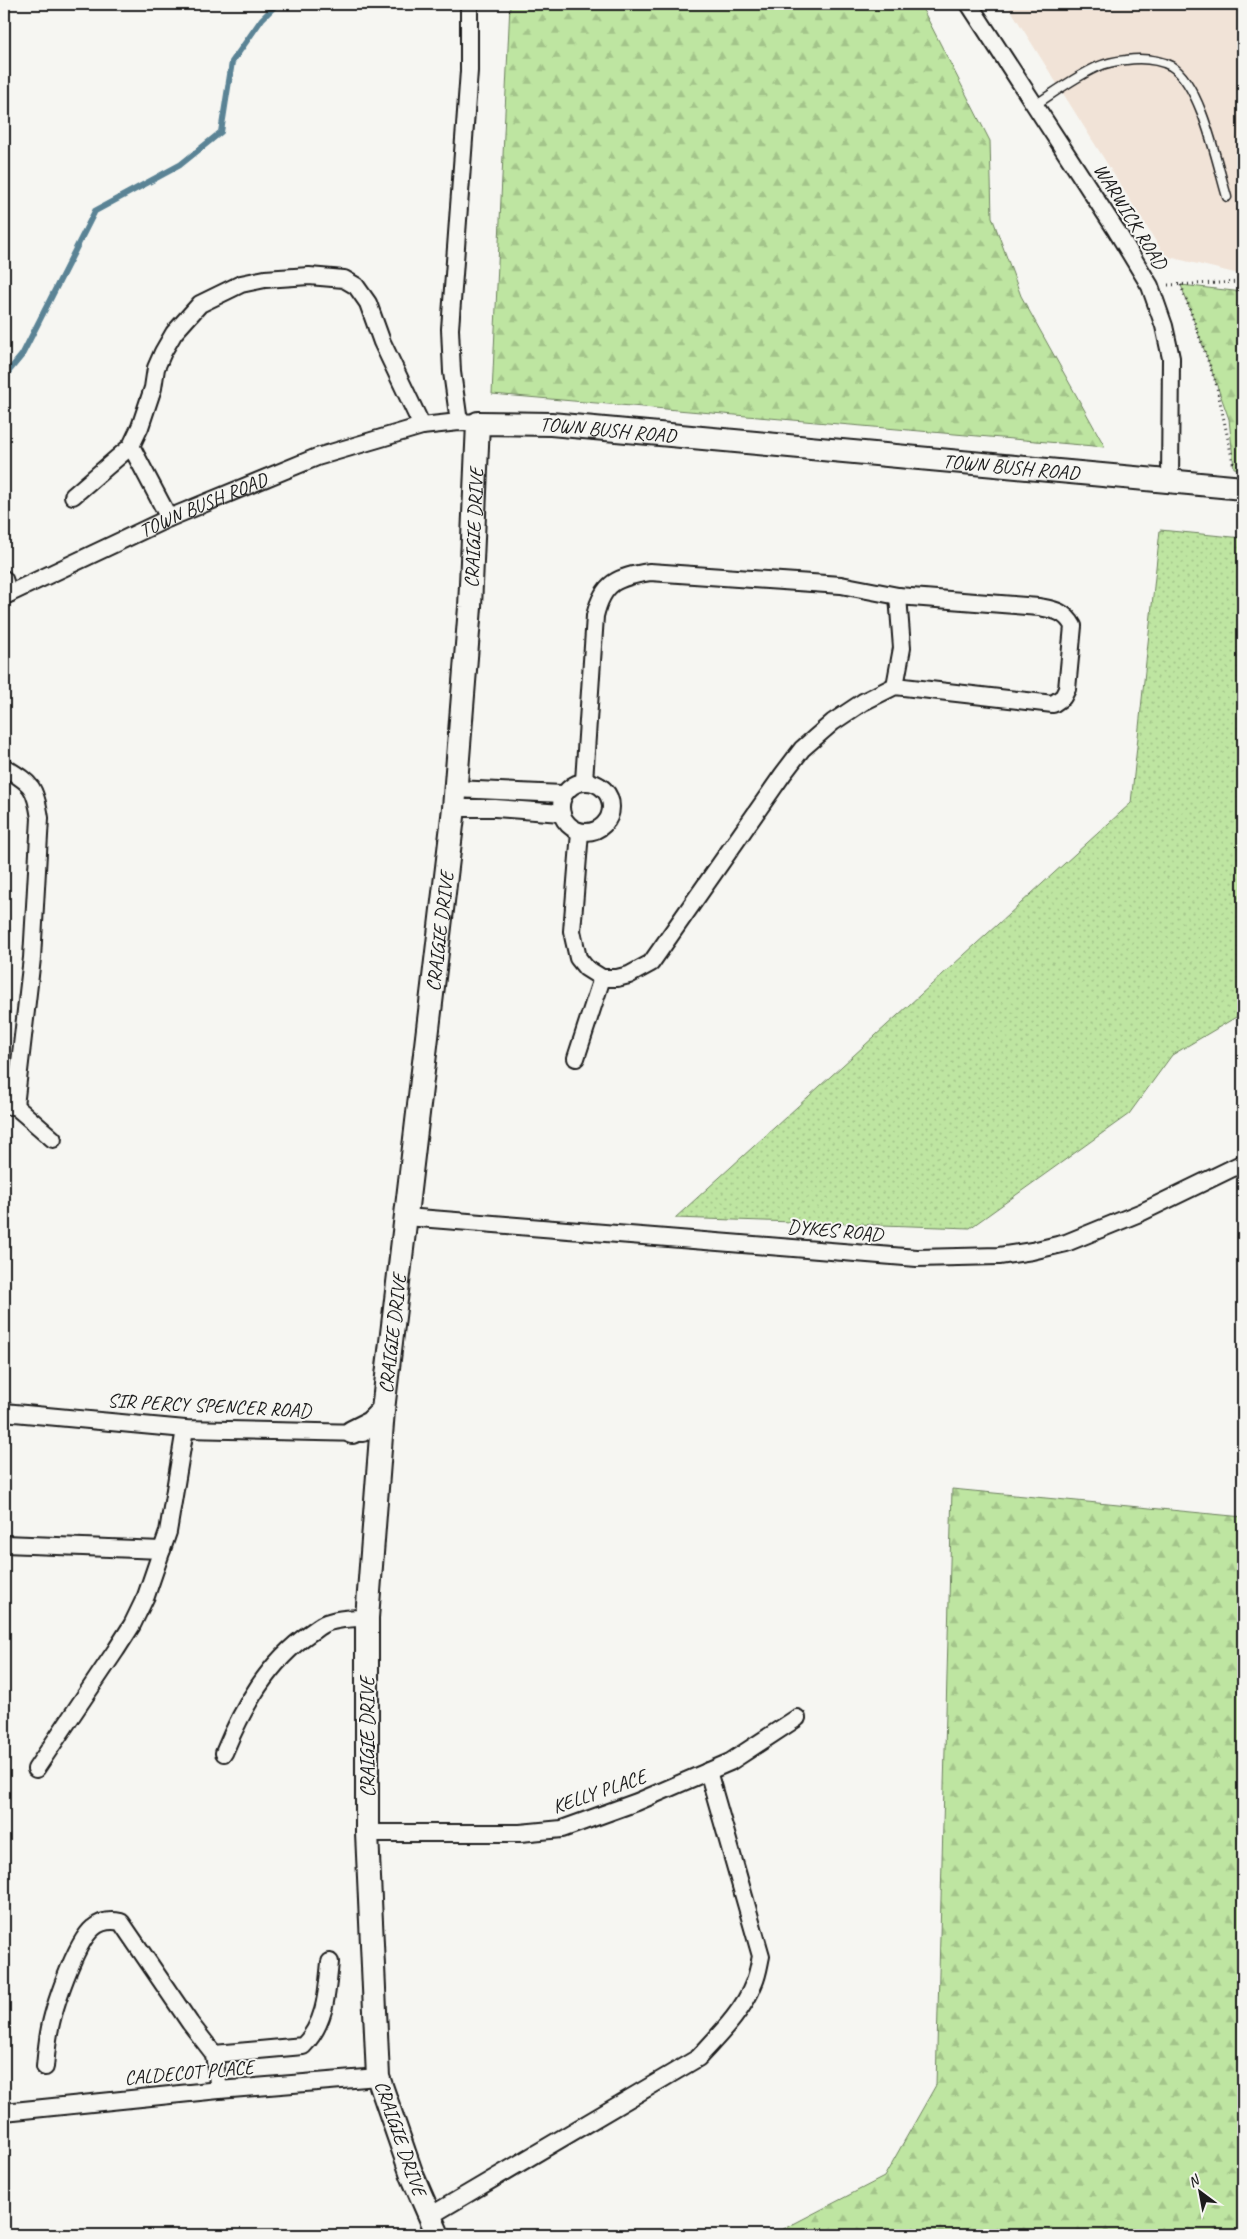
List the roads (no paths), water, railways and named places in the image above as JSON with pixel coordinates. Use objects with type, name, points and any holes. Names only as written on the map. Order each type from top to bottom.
[{"type":"street","points":[[468,4],[469,71],[450,329],[452,372],[468,423]]},
{"type":"street","name":"WARWICK ROAD","points":[[969,4],[1116,230],[1150,286],[1164,326],[1171,358],[1170,480]]},
{"type":"street","points":[[73,496],[131,446],[143,419],[153,388],[156,368],[163,352],[174,334],[200,304],[241,284],[265,279],[309,276],[344,279],[356,286],[368,303],[382,342],[422,426]]},
{"type":"street","name":"TOWN BUSH ROAD","points":[[5,590],[169,518],[317,457],[422,426],[468,423],[551,424],[1243,488]]},
{"type":"street","name":"CRAIGIE DRIVE","points":[[434,2226],[412,2175],[378,2077],[367,1833],[368,1618],[383,1410],[455,799],[470,607],[468,423]]},
{"type":"street","points":[[131,446],[169,518]]},
{"type":"street","points":[[580,832],[574,886],[572,931],[578,958],[586,968],[602,978],[618,978],[629,975],[651,963],[802,749],[833,722],[863,702],[895,686],[1053,704],[1063,697],[1067,689],[1073,626],[1068,617],[1060,612],[1039,607],[898,596],[841,586],[650,572],[627,576],[609,584],[599,599],[596,616],[584,781]]},
{"type":"street","points":[[895,686],[902,648],[898,596]]},
{"type":"street","points":[[4,767],[30,783],[38,799],[40,818],[32,958],[10,1106],[53,1139]]},
{"type":"street","points":[[584,781],[596,783],[603,788],[610,801],[611,810],[603,825],[596,830],[580,832],[565,822],[560,805],[563,794],[570,786],[584,781]]},
{"type":"street","points":[[455,799],[563,794]]},
{"type":"street","points":[[455,799],[495,808],[561,813]]},
{"type":"street","points":[[576,1058],[602,978]]},
{"type":"street","name":"DYKES ROAD","points":[[406,1217],[917,1258],[998,1256],[1032,1252],[1066,1243],[1142,1212],[1243,1163]]},
{"type":"street","points":[[352,1432],[370,1422],[383,1410]]},
{"type":"street","name":"SIR PERCY SPENCER ROAD","points":[[4,1412],[185,1430],[382,1434]]},
{"type":"street","points":[[36,1769],[132,1625],[146,1596],[170,1522],[185,1430]]},
{"type":"street","points":[[4,1544],[162,1550]]},
{"type":"street","points":[[224,1753],[264,1676],[286,1652],[325,1623],[348,1618],[368,1618]]},
{"type":"street","name":"KELLY PLACE","points":[[367,1833],[520,1833],[562,1829],[637,1802],[730,1762],[797,1718]]},
{"type":"street","points":[[434,2226],[698,2058],[742,2005],[754,1983],[761,1956],[708,1772]]},
{"type":"street","points":[[45,2068],[49,2032],[74,1956],[92,1928],[99,1923],[113,1920],[121,1922],[190,2023],[214,2054],[219,2090]]},
{"type":"street","points":[[214,2054],[303,2046],[310,2039],[327,2003],[330,1962]]},
{"type":"street","name":"CALDECOT PLACE","points":[[4,2112],[219,2090],[378,2077]]},
{"type":"lane","points":[[1035,105],[1096,68],[1111,62],[1135,59],[1154,60],[1172,67],[1182,77],[1201,110],[1227,197]]},
{"type":"waterway","points":[[4,377],[22,355],[95,211],[180,165],[221,132],[232,62],[262,19],[277,4]]}]
